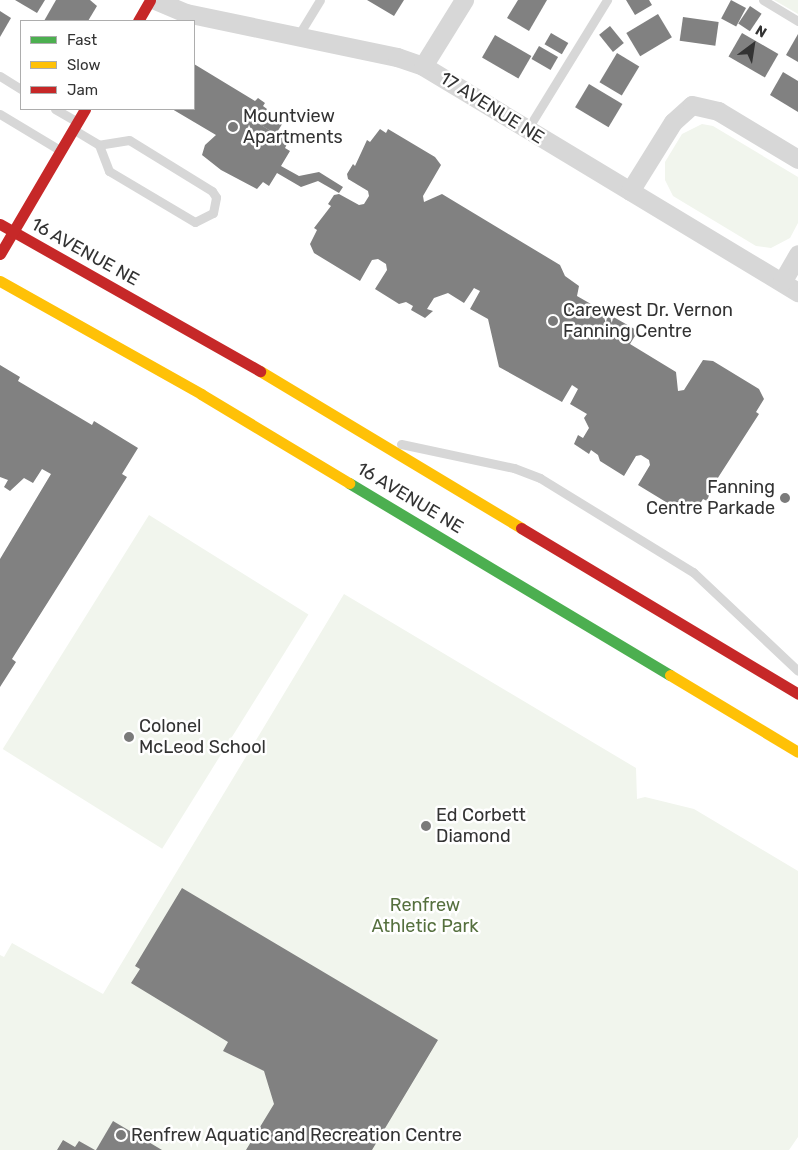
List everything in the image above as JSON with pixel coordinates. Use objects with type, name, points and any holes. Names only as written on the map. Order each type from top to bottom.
[{"type":"main road","points":[[139,20],[150,0]]},
{"type":"main road","points":[[0,254],[84,110]]},
{"type":"main road","name":"16 AVENUE NE","points":[[0,224],[216,345],[798,694]]},
{"type":"main road","name":"16 AVENUE NE","points":[[0,281],[218,404],[798,752]]},
{"type":"street","name":"17 AVENUE NE","points":[[155,0],[186,13],[397,56],[423,66],[798,292]]},
{"type":"street","points":[[423,66],[464,0]]},
{"type":"street","points":[[630,191],[673,122],[692,105],[718,111],[798,159]]},
{"type":"street","points":[[782,282],[798,254]]},
{"type":"lane","points":[[298,37],[320,0]]},
{"type":"lane","points":[[527,130],[607,0]]},
{"type":"lane","points":[[763,0],[798,21]]},
{"type":"lane","points":[[0,76],[20,88]]},
{"type":"lane","points":[[55,110],[99,146],[109,171],[195,222],[213,213],[216,198],[212,191],[129,140],[99,146]]},
{"type":"lane","points":[[0,114],[60,151]]},
{"type":"lane","points":[[373,438],[514,468],[540,478],[693,572],[796,666]]},
{"type":"green space","points":[[774,0],[798,0],[798,14]]},
{"type":"green space","points":[[702,124],[713,126],[798,177],[798,223],[790,238],[771,248],[756,246],[673,196],[665,180],[665,162],[682,134]]},
{"type":"green space","points":[[149,515],[308,615],[162,849],[3,749]]},
{"type":"green space","name":"Renfrew Athletic Park","points":[[344,594],[636,768],[637,799],[645,797],[694,809],[798,871],[798,1137],[789,1150],[0,1150],[0,955],[4,957],[12,943],[103,994]]},
{"type":"building","points":[[15,0],[45,0],[37,13]]},
{"type":"building","points":[[56,0],[90,0],[97,6],[89,20],[45,20]]},
{"type":"building","points":[[367,0],[404,0],[394,16]]},
{"type":"building","points":[[518,0],[547,0],[529,31],[507,18]]},
{"type":"building","points":[[626,0],[649,0],[652,5],[635,15]]},
{"type":"building","points":[[731,0],[746,8],[736,27],[721,19]]},
{"type":"building","points":[[750,6],[762,14],[750,31],[738,23]]},
{"type":"building","points":[[0,11],[11,18],[0,37]]},
{"type":"building","points":[[658,14],[672,37],[640,56],[626,33]]},
{"type":"building","points":[[683,17],[719,22],[715,46],[680,41]]},
{"type":"building","points":[[610,26],[624,43],[613,52],[599,35]]},
{"type":"building","points":[[551,33],[568,43],[562,54],[544,44]]},
{"type":"building","points":[[742,33],[778,54],[765,77],[728,56]]},
{"type":"building","points":[[798,34],[798,62],[786,55]]},
{"type":"building","points":[[495,35],[531,56],[518,79],[482,58]]},
{"type":"building","points":[[539,46],[558,57],[551,70],[532,59]]},
{"type":"building","points":[[617,53],[639,66],[622,96],[599,82]]},
{"type":"building","name":"Mountview Apartments","points":[[195,65],[255,101],[258,98],[265,103],[263,106],[267,109],[258,123],[288,142],[285,148],[290,151],[281,166],[299,176],[319,172],[343,187],[339,193],[318,181],[301,187],[277,173],[269,186],[263,182],[257,189],[221,170],[202,155],[205,145],[216,135],[174,110],[195,110]]},
{"type":"building","points":[[783,72],[798,81],[798,112],[770,95]]},
{"type":"building","points":[[589,84],[622,104],[609,127],[575,107]]},
{"type":"building","points":[[266,114],[282,124],[276,134],[260,124]]},
{"type":"building","name":"Carewest Dr. Vernon Fanning Centre","points":[[380,129],[386,133],[388,129],[435,157],[441,165],[423,196],[424,202],[442,194],[560,265],[565,276],[579,286],[577,296],[638,331],[630,344],[676,372],[678,391],[684,390],[703,360],[713,361],[759,389],[764,399],[756,412],[759,414],[712,487],[707,501],[703,499],[695,512],[686,510],[684,513],[638,485],[650,465],[649,460],[641,455],[636,456],[624,476],[600,461],[598,455],[591,450],[589,454],[574,444],[578,435],[583,438],[589,428],[584,418],[587,414],[570,404],[578,389],[572,385],[562,402],[499,367],[488,319],[470,309],[480,291],[474,288],[464,303],[448,293],[434,298],[427,309],[433,311],[425,318],[411,310],[413,306],[406,302],[399,304],[375,289],[387,270],[386,264],[378,259],[372,260],[360,281],[314,253],[310,244],[317,230],[314,228],[331,206],[328,204],[334,195],[339,194],[359,205],[364,204],[369,196],[368,191],[348,179],[347,174],[353,164],[355,166],[367,140],[370,142]]},
{"type":"building","points":[[0,365],[20,377],[18,381],[92,425],[94,421],[138,448],[122,474],[127,477],[12,659],[16,662],[0,687],[0,559],[51,474],[42,469],[33,483],[24,478],[10,491],[4,487],[8,480],[0,477]]},
{"type":"building","points":[[182,888],[438,1040],[372,1150],[246,1150],[274,1104],[264,1071],[223,1051],[228,1042],[131,983],[140,969],[135,966]]},
{"type":"building","name":"Renfrew Aquatic and Recreation Centre","points":[[113,1121],[162,1150],[96,1150]]},
{"type":"building","name":"Renfrew Aquatic and Recreation Centre","points":[[63,1140],[75,1147],[79,1141],[95,1150],[57,1150]]},
{"type":"traffic: fast","points":[[349,483],[670,675]]},
{"type":"traffic: slow","points":[[0,281],[201,394],[349,483]]},
{"type":"traffic: slow","points":[[260,371],[521,528]]},
{"type":"traffic: slow","points":[[670,675],[798,752]]},
{"type":"traffic: jam","points":[[139,20],[150,0]]},
{"type":"traffic: jam","points":[[0,254],[84,110]]},
{"type":"traffic: jam","points":[[0,224],[260,371]]},
{"type":"traffic: jam","points":[[521,528],[798,694]]},
{"type":"place","name":"Mountview Apartments","points":[[233,127]]},
{"type":"place","name":"Carewest Dr. Vernon Fanning Centre","points":[[553,321]]},
{"type":"place","name":"Fanning Centre Parkade","points":[[785,498]]},
{"type":"place","name":"Colonel McLeod School","points":[[129,737]]},
{"type":"place","name":"Ed Corbett Diamond","points":[[426,826]]},
{"type":"place","name":"Renfrew Aquatic and Recreation Centre","points":[[121,1135]]}]
